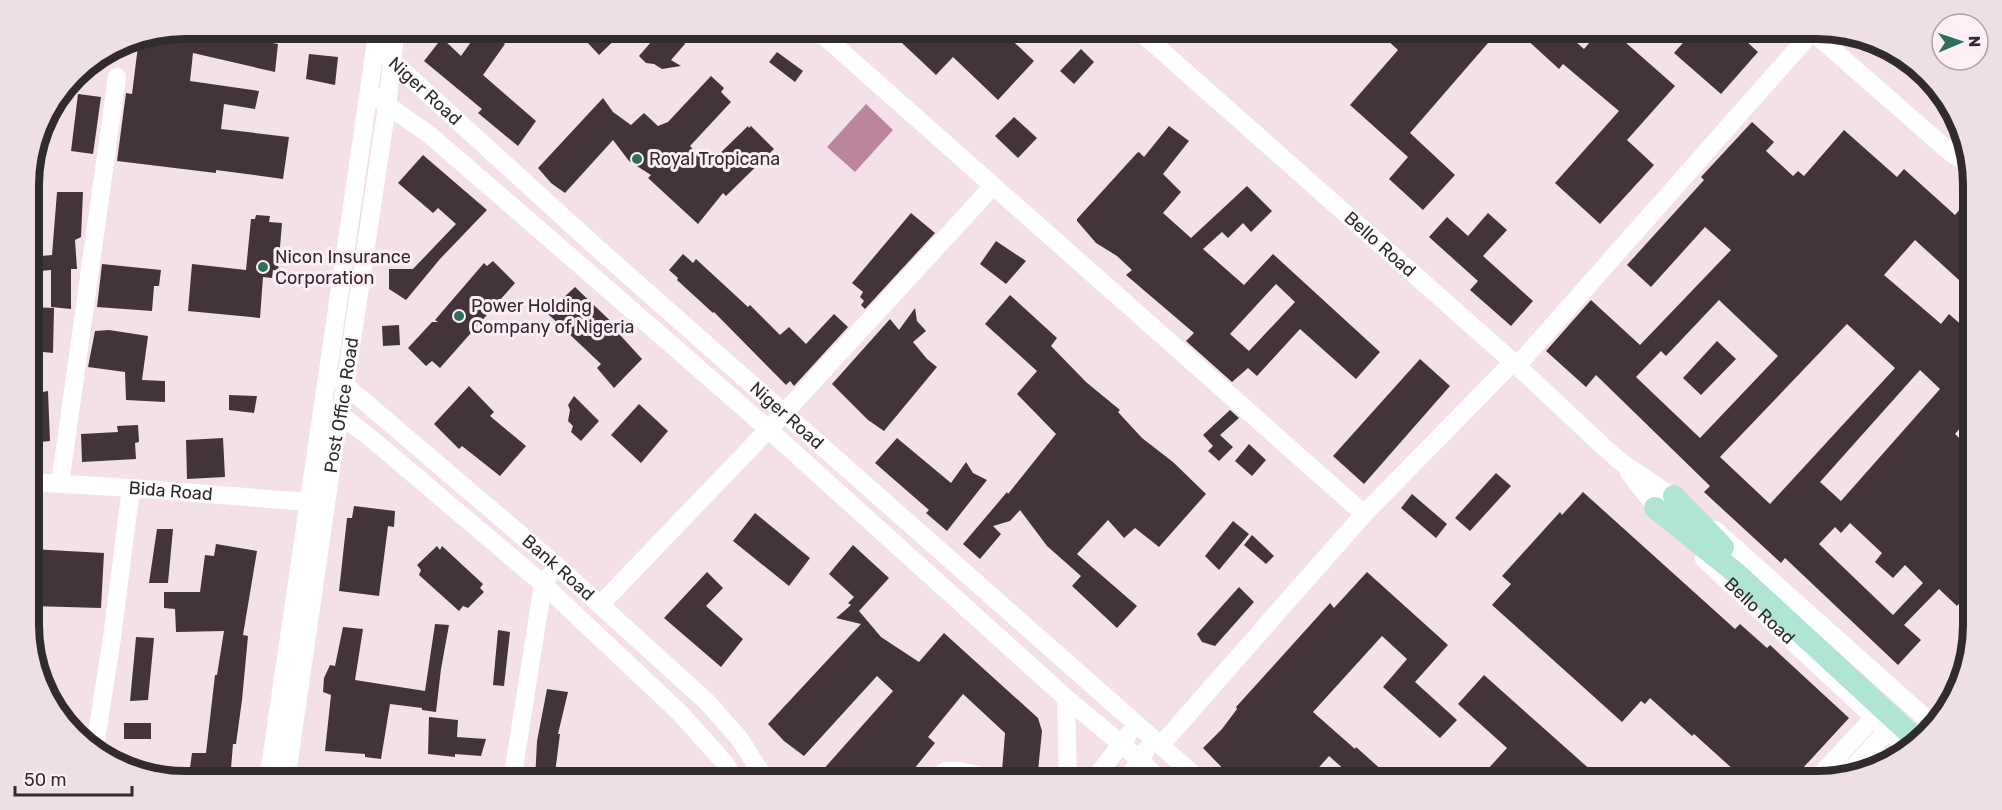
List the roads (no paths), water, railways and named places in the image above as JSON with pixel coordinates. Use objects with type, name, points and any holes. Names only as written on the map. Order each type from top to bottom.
[{"type":"main road","points":[[1665,502],[1919,729]]},
{"type":"main road","points":[[1738,569],[1912,735]]},
{"type":"street","name":"Post Office Road","points":[[270,771],[376,39]]},
{"type":"street","name":"Post Office Road","points":[[288,771],[387,106],[395,39]]},
{"type":"street","points":[[827,39],[1364,514]]},
{"type":"street","name":"Bello Road","points":[[1148,39],[1515,364],[1665,502],[1728,541],[1928,720]]},
{"type":"street","points":[[1132,771],[1139,759],[1364,514],[1515,364],[1802,39]]},
{"type":"street","points":[[1820,39],[1961,159]]},
{"type":"street","name":"Niger Road","points":[[375,48],[596,247],[1190,771]]},
{"type":"street","points":[[60,484],[117,77]]},
{"type":"street","name":"Niger Road","points":[[370,93],[431,136],[580,265],[768,429],[1066,698],[1151,771]]},
{"type":"street","points":[[600,605],[785,412],[993,186]]},
{"type":"street","points":[[580,265],[596,247]]},
{"type":"street","name":"Bank Road","points":[[328,373],[345,384],[556,565],[707,702],[739,738],[760,771]]},
{"type":"street","name":"Bank Road","points":[[324,403],[373,440],[543,584],[680,713],[725,763],[729,771]]},
{"type":"street","points":[[334,449],[343,444],[373,440]]},
{"type":"street","name":"Bida Road","points":[[39,483],[309,502]]},
{"type":"street","points":[[96,740],[131,488]]},
{"type":"street","name":"Bello Road","points":[[1665,502],[1696,552],[1902,743]]},
{"type":"street","points":[[514,771],[543,584],[556,565]]},
{"type":"street","points":[[1066,698],[1068,771]]},
{"type":"street","points":[[1824,771],[1874,717]]},
{"type":"street","points":[[1101,771],[1136,724]]},
{"type":"street","points":[[1854,766],[1888,730]]},
{"type":"place","name":"Royal Tropicana","points":[[637,159]]},
{"type":"place","name":"Nicon Insurance Corporation","points":[[263,267]]},
{"type":"place","name":"Power Holding Company of Nigeria","points":[[459,316]]}]
